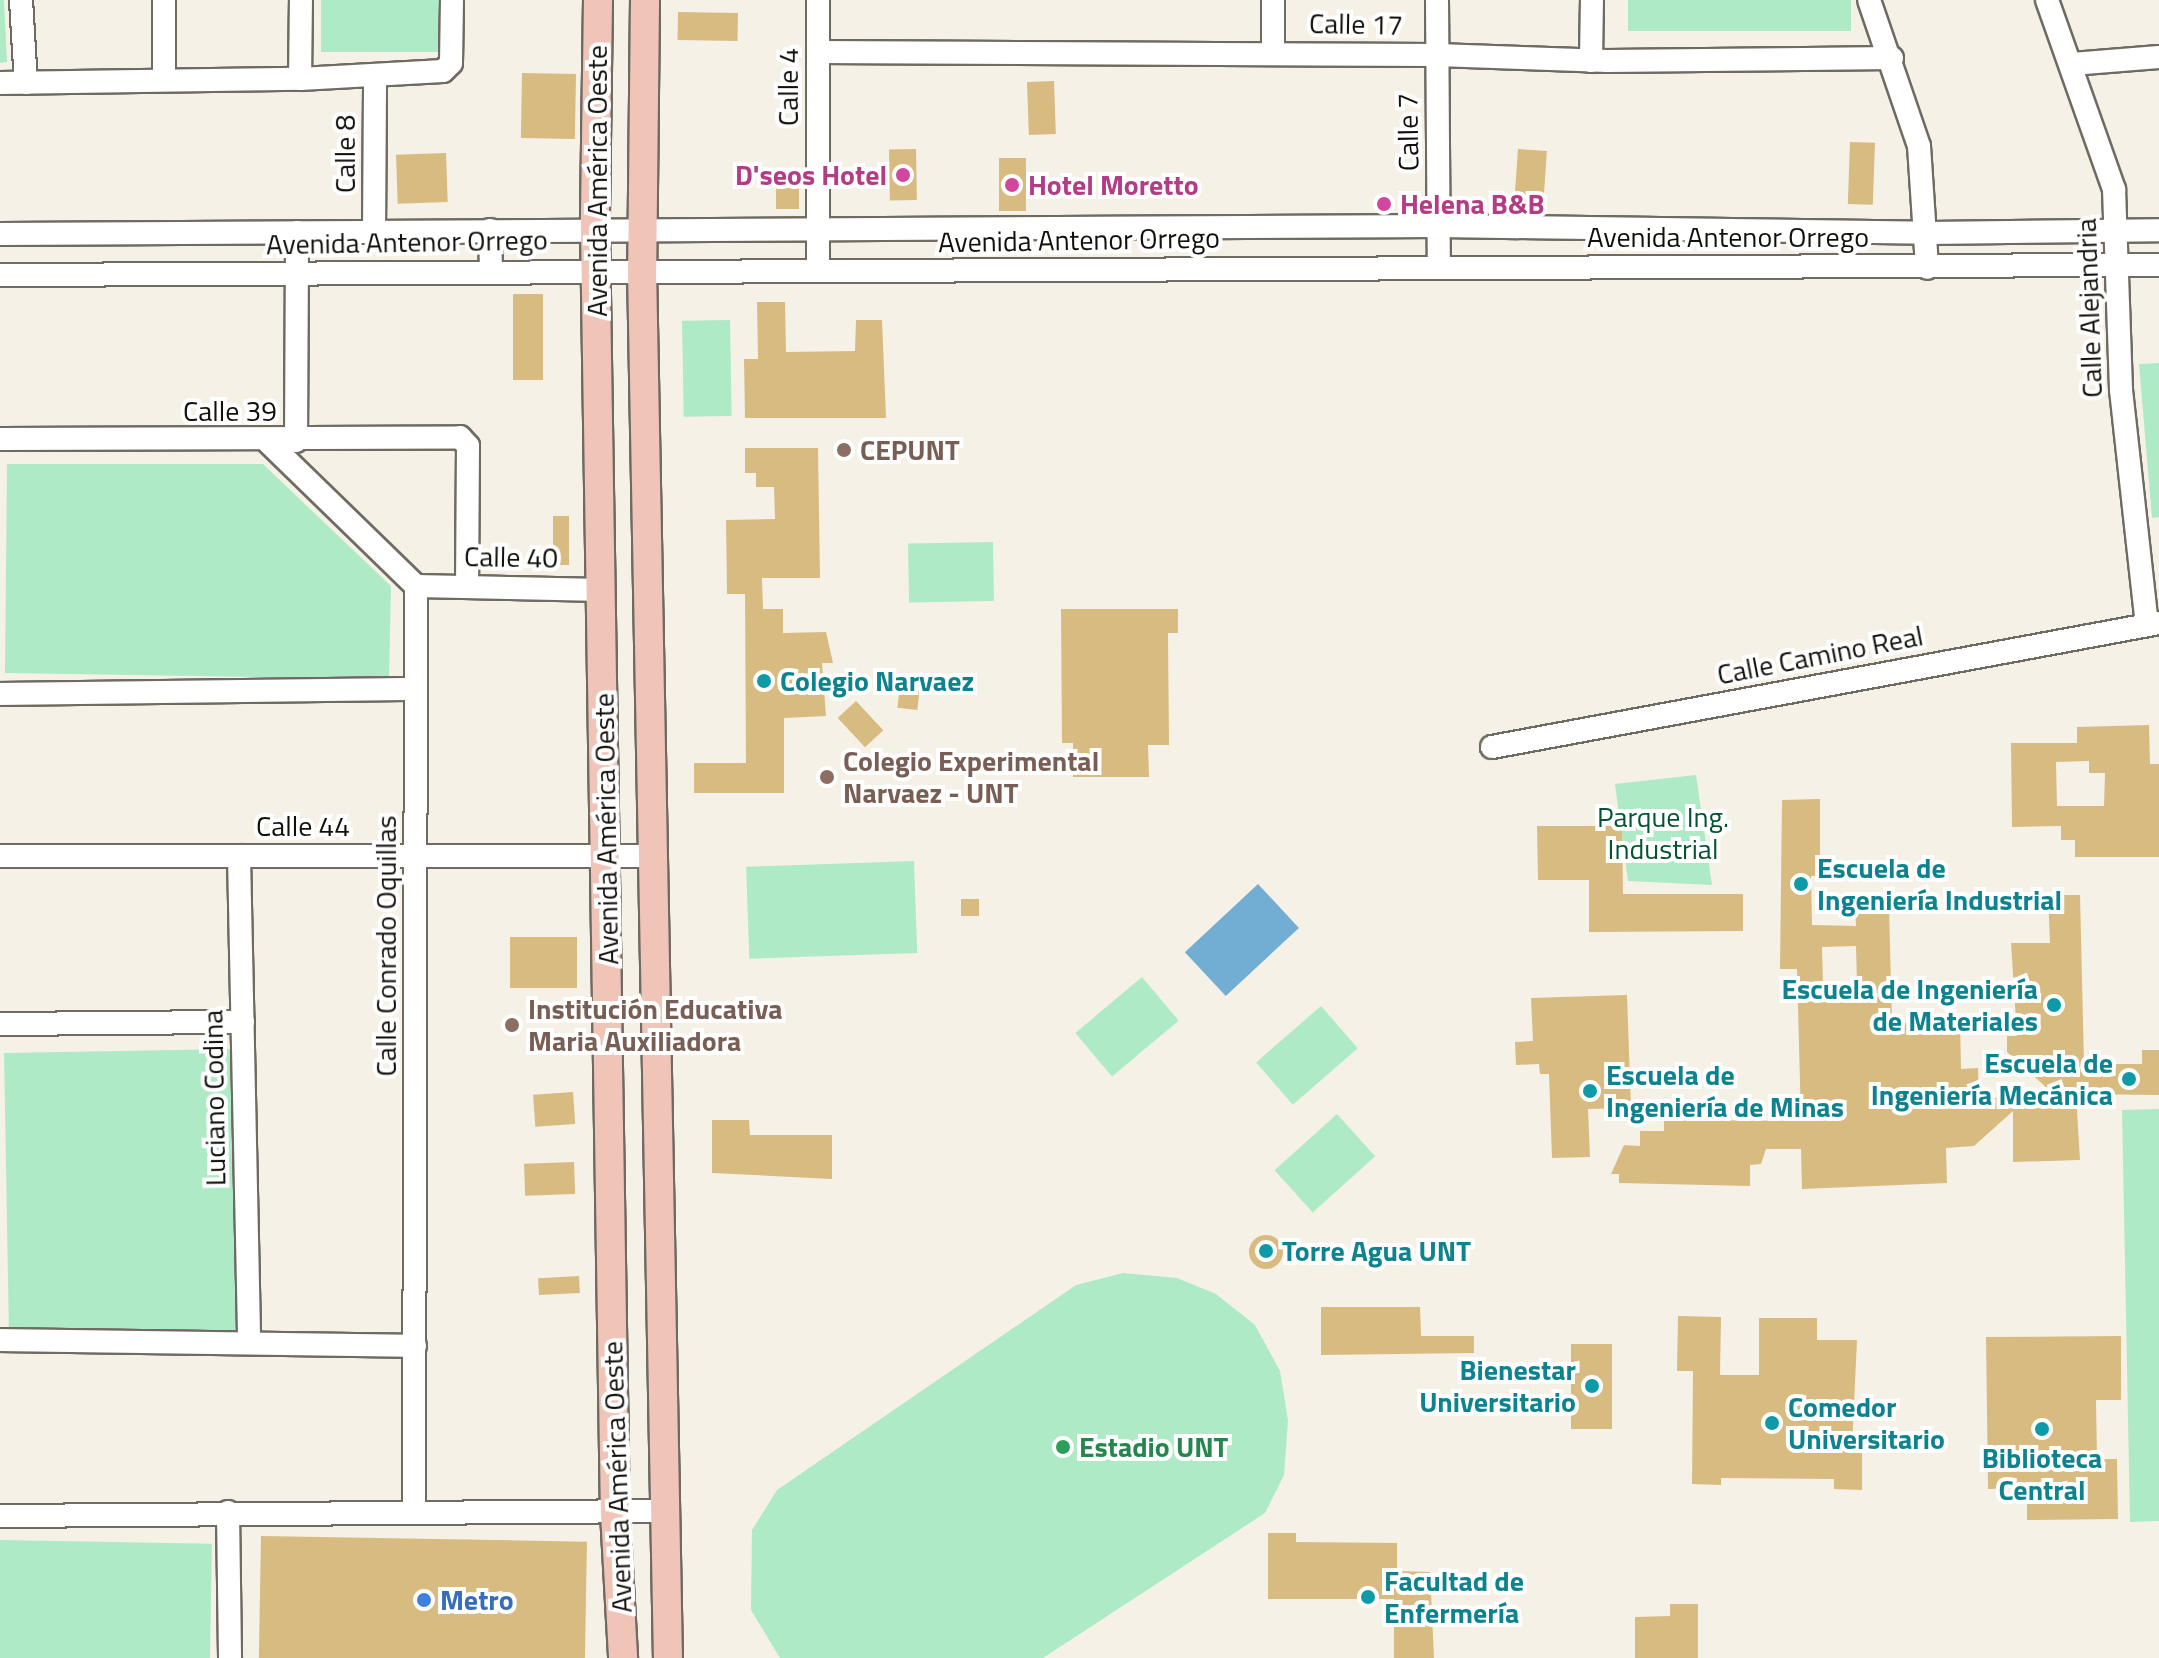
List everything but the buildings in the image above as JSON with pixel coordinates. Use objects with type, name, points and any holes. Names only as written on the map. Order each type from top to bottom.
[{"type":"main road","name":"Avenida América Oeste","points":[[598,0],[595,229],[608,857],[615,1513],[623,1658]]},
{"type":"main road","name":"Avenida América Oeste","points":[[645,0],[642,269],[654,856],[662,1511],[668,1658]]},
{"type":"street","points":[[21,0],[26,83]]},
{"type":"street","points":[[164,0],[164,78]]},
{"type":"street","points":[[300,79],[301,0]]},
{"type":"street","points":[[0,83],[375,77],[443,71],[451,63],[452,0]]},
{"type":"street","name":"Calle 4","points":[[818,0],[818,270]]},
{"type":"street","points":[[1273,0],[1273,53]]},
{"type":"street","name":"Calle 7","points":[[1437,0],[1439,264]]},
{"type":"street","points":[[1591,61],[1592,0]]},
{"type":"street","points":[[1869,0],[1892,58],[1919,146],[1928,233],[1927,268]]},
{"type":"street","name":"Calle Alejandria","points":[[2047,0],[2114,189],[2114,266],[2131,518],[2153,624]]},
{"type":"street","name":"Calle 17","points":[[818,52],[1273,53],[1591,61],[1892,58]]},
{"type":"street","points":[[2072,64],[2159,57]]},
{"type":"street","name":"Calle 8","points":[[374,232],[375,77]]},
{"type":"street","name":"Avenida Antenor Orrego","points":[[0,234],[1439,226],[1928,233],[2159,230]]},
{"type":"street","points":[[490,230],[491,272]]},
{"type":"street","points":[[296,441],[297,232]]},
{"type":"street","name":"Avenida Antenor Orrego","points":[[0,275],[642,269],[1035,272],[1439,264],[1927,268],[2159,265]]},
{"type":"street","name":"Calle 39","points":[[0,439],[268,442],[460,437],[468,446],[467,586]]},
{"type":"street","points":[[268,442],[416,586]]},
{"type":"street","name":"Calle 40","points":[[416,586],[603,590]]},
{"type":"street","name":"Calle Conrado Oquillas","points":[[414,1513],[416,586]]},
{"type":"street","name":"Calle Camino Real","points":[[1492,747],[2153,624]]},
{"type":"street","points":[[0,694],[416,689]]},
{"type":"street","name":"Calle 44","points":[[0,856],[654,856]]},
{"type":"street","name":"Luciano Codina","points":[[239,856],[249,1340]]},
{"type":"street","points":[[0,1024],[243,1022]]},
{"type":"street","points":[[0,1340],[249,1340],[415,1346]]},
{"type":"street","points":[[0,1516],[662,1511]]},
{"type":"street","points":[[228,1512],[230,1658]]},
{"type":"green space","points":[[0,0],[4,0],[7,62],[0,63]]},
{"type":"green space","points":[[321,0],[439,0],[439,52],[321,52]]},
{"type":"green space","points":[[1628,0],[1851,0],[1851,31],[1628,31]]},
{"type":"green space","points":[[730,320],[732,416],[684,417],[682,321]]},
{"type":"green space","points":[[2159,363],[2159,517],[2152,518],[2139,364]]},
{"type":"green space","points":[[7,464],[263,464],[391,586],[389,679],[5,673]]},
{"type":"green space","points":[[993,542],[994,601],[909,602],[908,543]]},
{"type":"green space","name":"Parque Ing. Industrial","points":[[1696,775],[1712,885],[1628,881],[1615,784]]},
{"type":"green space","points":[[914,861],[917,953],[749,959],[746,867]]},
{"type":"green space","points":[[1142,977],[1179,1021],[1112,1077],[1075,1033]]},
{"type":"green space","points":[[1321,1006],[1358,1048],[1293,1105],[1256,1062]]},
{"type":"green space","points":[[233,1049],[238,1339],[9,1343],[4,1053]]},
{"type":"green space","points":[[2159,1109],[2159,1521],[2130,1522],[2122,1110]]},
{"type":"green space","points":[[1337,1114],[1375,1156],[1313,1213],[1275,1170]]},
{"type":"green space","name":"Estadio UNT","points":[[1123,1273],[1177,1278],[1216,1294],[1255,1325],[1280,1371],[1288,1420],[1284,1475],[1265,1513],[1043,1658],[780,1658],[751,1610],[752,1530],[777,1490],[1076,1285]]},
{"type":"green space","points":[[0,1540],[212,1544],[210,1658],[0,1658]]},
{"type":"water","points":[[1258,884],[1299,928],[1226,996],[1185,952]]},
{"type":"place","name":"D'seos Hotel","points":[[903,175]]},
{"type":"place","name":"Hotel Moretto","points":[[1012,185]]},
{"type":"place","name":"Helena B&B","points":[[1384,204]]},
{"type":"place","name":"CEPUNT","points":[[844,450]]},
{"type":"place","name":"Colegio Narvaez","points":[[764,681]]},
{"type":"place","name":"Colegio Experimental Narvaez - UNT","points":[[827,777]]},
{"type":"place","name":"Escuela de Ingeniería Industrial","points":[[1801,884]]},
{"type":"place","name":"Escuela de Ingeniería de Materiales","points":[[2054,1005]]},
{"type":"place","name":"Institución Educativa Maria Auxiliadora","points":[[512,1025]]},
{"type":"place","name":"Escuela de Ingeniería Mecánica","points":[[2129,1079]]},
{"type":"place","name":"Escuela de Ingeniería de Minas","points":[[1590,1091]]},
{"type":"place","name":"Torre Agua UNT","points":[[1266,1251]]},
{"type":"place","name":"Bienestar Universitario","points":[[1592,1386]]},
{"type":"place","name":"Comedor Universitario","points":[[1772,1423]]},
{"type":"place","name":"Biblioteca Central","points":[[2042,1429]]},
{"type":"place","name":"Estadio UNT","points":[[1063,1447]]},
{"type":"place","name":"Facultad de Enfermería","points":[[1368,1597]]},
{"type":"place","name":"Metro","points":[[424,1600]]}]
